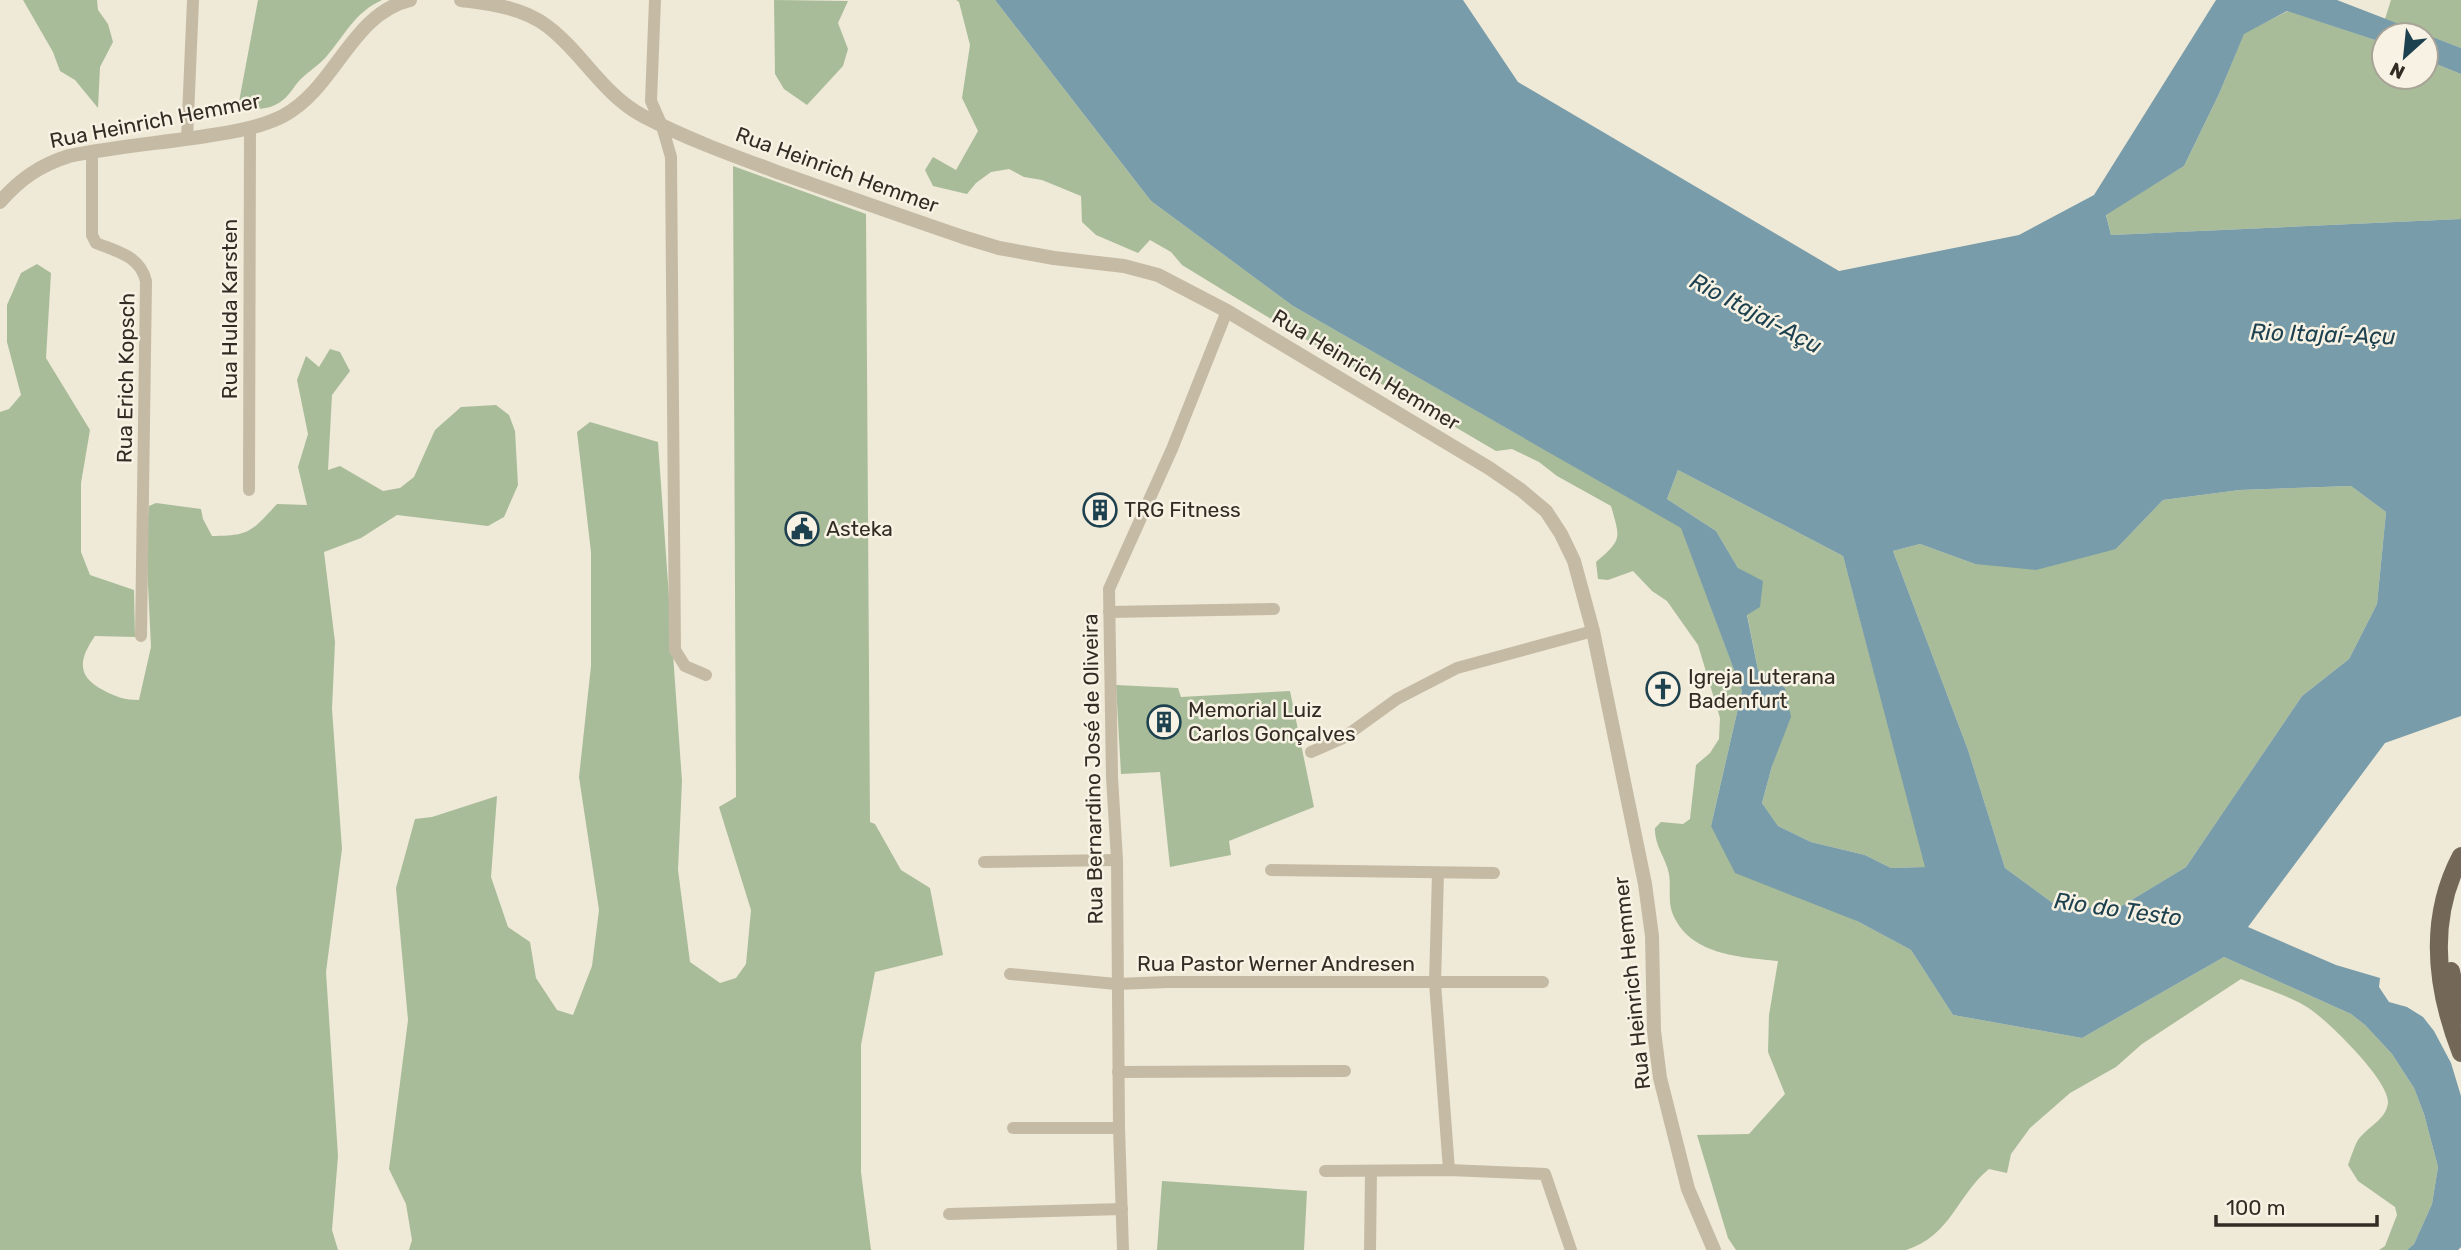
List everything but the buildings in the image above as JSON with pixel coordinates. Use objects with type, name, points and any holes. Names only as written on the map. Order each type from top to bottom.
[{"type":"main road","points":[[2461,856],[2444,903],[2438,943],[2443,999],[2461,1053]]},
{"type":"main road","points":[[2461,887],[2451,927],[2449,959],[2461,1016]]},
{"type":"street","points":[[187,139],[193,0]]},
{"type":"street","name":"Rua Heinrich Hemmer","points":[[0,202],[25,176],[47,163],[92,151],[250,128],[282,117],[309,96],[335,68],[367,25],[385,11],[410,0]]},
{"type":"street","name":"Rua Heinrich Hemmer","points":[[461,0],[501,6],[545,24],[564,40],[608,90],[640,114],[662,126],[754,163],[999,248],[1124,267],[1158,275],[1227,311],[1489,468],[1546,512],[1561,534],[1574,562],[1593,631],[1645,884],[1652,936],[1654,1031],[1660,1077],[1688,1189],[1714,1250]]},
{"type":"street","points":[[655,0],[651,101],[671,157],[675,650],[685,666],[706,675]]},
{"type":"street","name":"Rua Hulda Karsten","points":[[249,490],[250,128]]},
{"type":"street","name":"Rua Erich Kopsch","points":[[92,151],[92,235],[96,243],[127,254],[137,262],[144,270],[146,281],[141,636]]},
{"type":"street","name":"Rua Bernardino José de Oliveira","points":[[1123,1250],[1116,984],[1117,860],[1109,589],[1172,449],[1227,311]]},
{"type":"street","points":[[1109,612],[1273,609]]},
{"type":"street","points":[[1311,752],[1343,738],[1397,699],[1457,668],[1593,631]]},
{"type":"street","points":[[984,862],[1117,860]]},
{"type":"street","points":[[1271,870],[1494,873]]},
{"type":"street","points":[[1438,873],[1436,984],[1449,1170]]},
{"type":"street","name":"Rua Pastor Werner Andresen","points":[[1010,974],[1116,984],[1543,982]]},
{"type":"street","points":[[1118,1072],[1345,1071]]},
{"type":"street","points":[[1013,1128],[1119,1128]]},
{"type":"street","points":[[1325,1171],[1449,1170],[1545,1174],[1571,1250]]},
{"type":"street","points":[[1370,1250],[1371,1172]]},
{"type":"street","points":[[949,1214],[1122,1209]]},
{"type":"green space","points":[[23,0],[97,0],[98,10],[108,24],[113,42],[100,67],[98,108],[75,80],[60,71],[53,52]]},
{"type":"green space","points":[[258,0],[382,0],[357,18],[326,57],[301,79],[282,101],[257,109],[238,107]]},
{"type":"green space","points":[[774,0],[848,1],[838,23],[848,49],[843,66],[807,105],[784,89],[775,74]]},
{"type":"green space","points":[[956,0],[995,0],[1151,201],[1293,306],[1682,528],[1742,691],[1711,826],[1857,921],[1911,950],[1953,1015],[2082,1038],[2224,957],[2351,1014],[2392,1054],[2414,1088],[2424,1114],[2438,1167],[2432,1204],[2414,1244],[2407,1250],[2379,1250],[2385,1246],[2397,1215],[2395,1207],[2358,1181],[2348,1165],[2358,1140],[2387,1109],[2386,1093],[2379,1081],[2343,1038],[2310,1009],[2286,996],[2241,979],[2142,1044],[2116,1067],[2070,1093],[2030,1128],[2011,1154],[2007,1173],[1989,1169],[1978,1179],[1944,1225],[1921,1244],[1906,1250],[1736,1250],[1728,1238],[1697,1135],[1749,1134],[1785,1094],[1768,1052],[1769,1015],[1778,961],[1732,955],[1702,945],[1680,926],[1672,912],[1669,874],[1656,840],[1655,828],[1661,822],[1683,824],[1690,819],[1696,765],[1710,753],[1719,739],[1720,718],[1698,645],[1667,601],[1652,591],[1633,571],[1608,580],[1598,579],[1596,562],[1611,548],[1617,537],[1611,506],[1557,476],[1539,462],[1512,449],[1496,451],[1221,289],[1182,265],[1171,252],[1150,240],[1138,253],[1096,235],[1082,222],[1081,196],[1042,180],[1024,177],[1009,169],[991,172],[967,194],[933,186],[925,170],[933,157],[956,170],[978,131],[962,98],[970,45],[959,2]]},
{"type":"green space","points":[[2391,0],[2461,0],[2461,48],[2440,40],[2440,21],[2385,19]]},
{"type":"green space","points":[[2288,11],[2370,38],[2370,91],[2440,91],[2440,66],[2461,74],[2461,219],[2111,235],[2106,214],[2184,166],[2219,94],[2244,33]]},
{"type":"green space","points":[[733,166],[866,214],[870,822],[875,824],[901,870],[930,888],[943,955],[875,972],[861,1045],[861,1172],[871,1250],[409,1250],[412,1240],[406,1204],[389,1169],[408,1020],[396,888],[415,819],[432,817],[497,796],[491,877],[508,927],[530,942],[536,978],[557,1010],[573,1015],[592,966],[599,910],[579,777],[591,666],[591,552],[577,432],[590,422],[658,442],[682,781],[678,870],[690,962],[720,983],[736,978],[746,964],[751,910],[719,807],[736,797]]},
{"type":"green space","points":[[37,264],[51,273],[46,358],[90,430],[81,483],[81,552],[90,575],[134,590],[135,637],[95,636],[83,660],[84,673],[88,679],[116,696],[139,700],[151,647],[146,542],[149,506],[156,503],[201,509],[212,536],[243,533],[255,526],[277,504],[307,505],[298,467],[308,434],[297,380],[306,356],[319,367],[330,349],[340,352],[350,371],[332,395],[328,470],[340,466],[383,491],[400,488],[414,477],[435,430],[461,407],[496,405],[509,415],[515,431],[518,485],[504,517],[488,526],[397,515],[361,538],[324,552],[335,642],[332,709],[342,849],[326,972],[338,1156],[332,1230],[338,1250],[0,1250],[0,412],[9,409],[21,395],[7,342],[7,305],[21,273]]},
{"type":"green space","points":[[1678,470],[1843,556],[1926,867],[1891,868],[1865,855],[1811,842],[1778,826],[1762,803],[1772,766],[1785,688],[1758,670],[1738,568],[1716,531],[1667,499]]},
{"type":"green space","points":[[2351,486],[2386,512],[2377,604],[2349,659],[2302,696],[2186,867],[2115,910],[2054,904],[2005,868],[1968,750],[1893,551],[1920,544],[1975,564],[2116,549],[2163,500],[2240,490]]},
{"type":"green space","points":[[1116,685],[1178,688],[1181,697],[1290,691],[1314,807],[1229,841],[1231,855],[1170,867],[1160,772],[1121,774]]},
{"type":"green space","points":[[1162,1181],[1307,1191],[1304,1250],[1157,1250]]},
{"type":"water","points":[[995,0],[1463,0],[1518,82],[1839,271],[2019,235],[2094,195],[2216,0],[2337,0],[2391,21],[2370,21],[2370,38],[2287,11],[2244,34],[2184,166],[2106,215],[2111,235],[2461,219],[2461,716],[2385,743],[2248,927],[2336,965],[2380,978],[2379,987],[2389,1002],[2407,1007],[2423,1017],[2434,1031],[2451,1063],[2461,1096],[2461,1247],[2458,1250],[2407,1250],[2414,1244],[2432,1204],[2438,1167],[2414,1088],[2392,1054],[2351,1014],[2224,957],[2082,1038],[1953,1015],[1911,950],[1857,921],[1735,873],[1711,826],[1742,691],[1681,528],[1293,306],[1151,201]],"holes":[[[1678,470],[1843,556],[1925,867],[1891,868],[1865,855],[1811,842],[1778,826],[1762,803],[1772,766],[1791,717],[1785,688],[1758,670],[1747,615],[1760,607],[1763,581],[1738,568],[1716,531],[1667,499]],[[2351,486],[2386,512],[2377,604],[2349,659],[2302,696],[2186,867],[2115,910],[2054,904],[2005,868],[1968,750],[1893,551],[1920,544],[1975,564],[2036,570],[2116,549],[2163,500],[2240,490]]]},
{"type":"water","points":[[2440,40],[2461,48],[2461,74],[2440,66]]},
{"type":"place","name":"TRG Fitness","points":[[1100,510]]},
{"type":"place","name":"Asteka","points":[[802,529]]},
{"type":"place","name":"Igreja Luterana Badenfurt","points":[[1663,689]]},
{"type":"place","name":"Memorial Luiz Carlos Gonçalves","points":[[1164,722]]},
{"type":"water label","name":"Rio Itajaí-Açu","points":[[1756,313]]},
{"type":"water label","name":"Rio Itajaí-Açu","points":[[2323,334]]},
{"type":"water label","name":"Rio do Testo","points":[[2118,909]]}]
